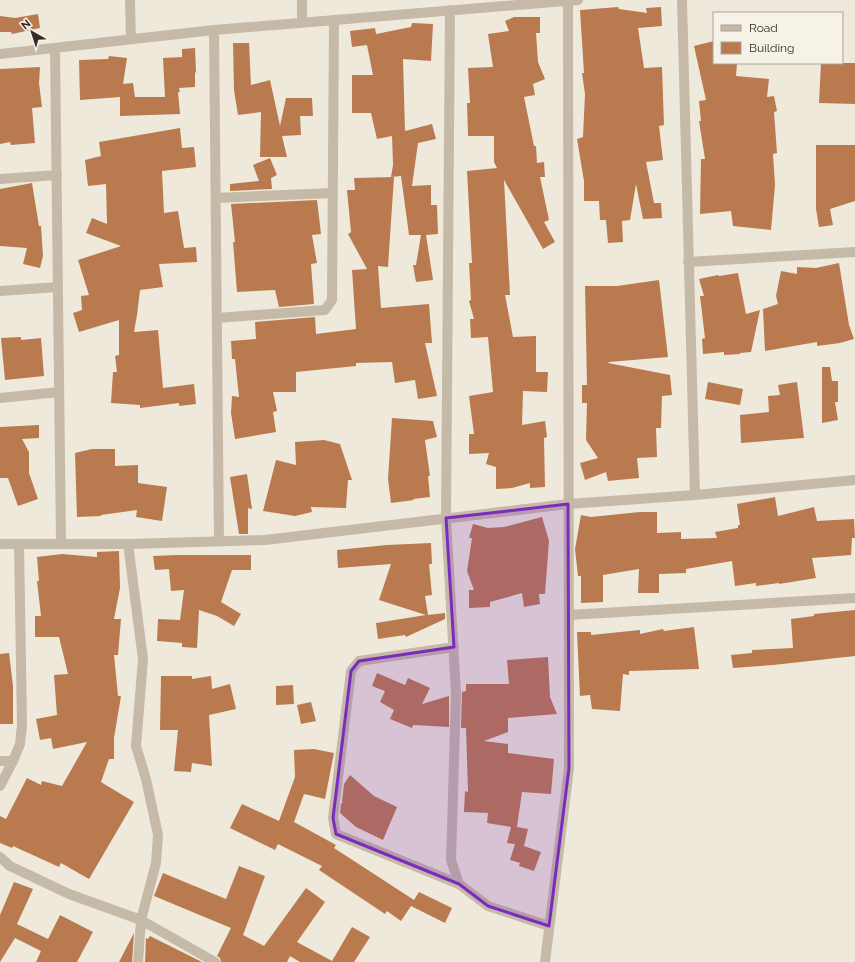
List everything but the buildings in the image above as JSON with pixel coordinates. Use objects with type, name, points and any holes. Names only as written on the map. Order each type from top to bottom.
[{"type":"street","points":[[130,0],[131,39]]},
{"type":"street","points":[[302,0],[302,23]]},
{"type":"street","points":[[0,54],[214,30],[571,0],[568,504],[569,768],[545,962]]},
{"type":"street","points":[[682,0],[695,495]]},
{"type":"street","points":[[450,10],[446,518],[456,694],[451,860],[459,884]]},
{"type":"street","points":[[217,318],[325,310],[332,300],[334,20]]},
{"type":"street","points":[[214,30],[219,542]]},
{"type":"street","points":[[55,48],[61,544]]},
{"type":"street","points":[[0,179],[56,175]]},
{"type":"street","points":[[216,198],[332,193]]},
{"type":"street","points":[[688,262],[855,252]]},
{"type":"street","points":[[0,291],[58,287]]},
{"type":"street","points":[[0,398],[59,392]]},
{"type":"street","points":[[0,544],[128,544],[265,540],[568,504],[695,495],[855,480]]},
{"type":"street","points":[[0,786],[20,744],[22,725],[19,544]]},
{"type":"street","points":[[128,544],[143,659],[136,746],[146,779],[158,835],[156,863],[142,920],[138,962]]},
{"type":"street","points":[[569,615],[855,598]]},
{"type":"street","points":[[454,646],[359,661],[351,671],[332,818],[336,834],[459,884],[488,906],[549,926]]},
{"type":"street","points":[[0,761],[13,761]]},
{"type":"street","points":[[0,857],[10,866],[69,894],[142,920],[215,962]]},
{"type":"highlighted area","points":[[568,504],[569,768],[549,926],[488,906],[459,884],[336,834],[333,818],[351,671],[359,661],[454,647],[446,518]]}]
